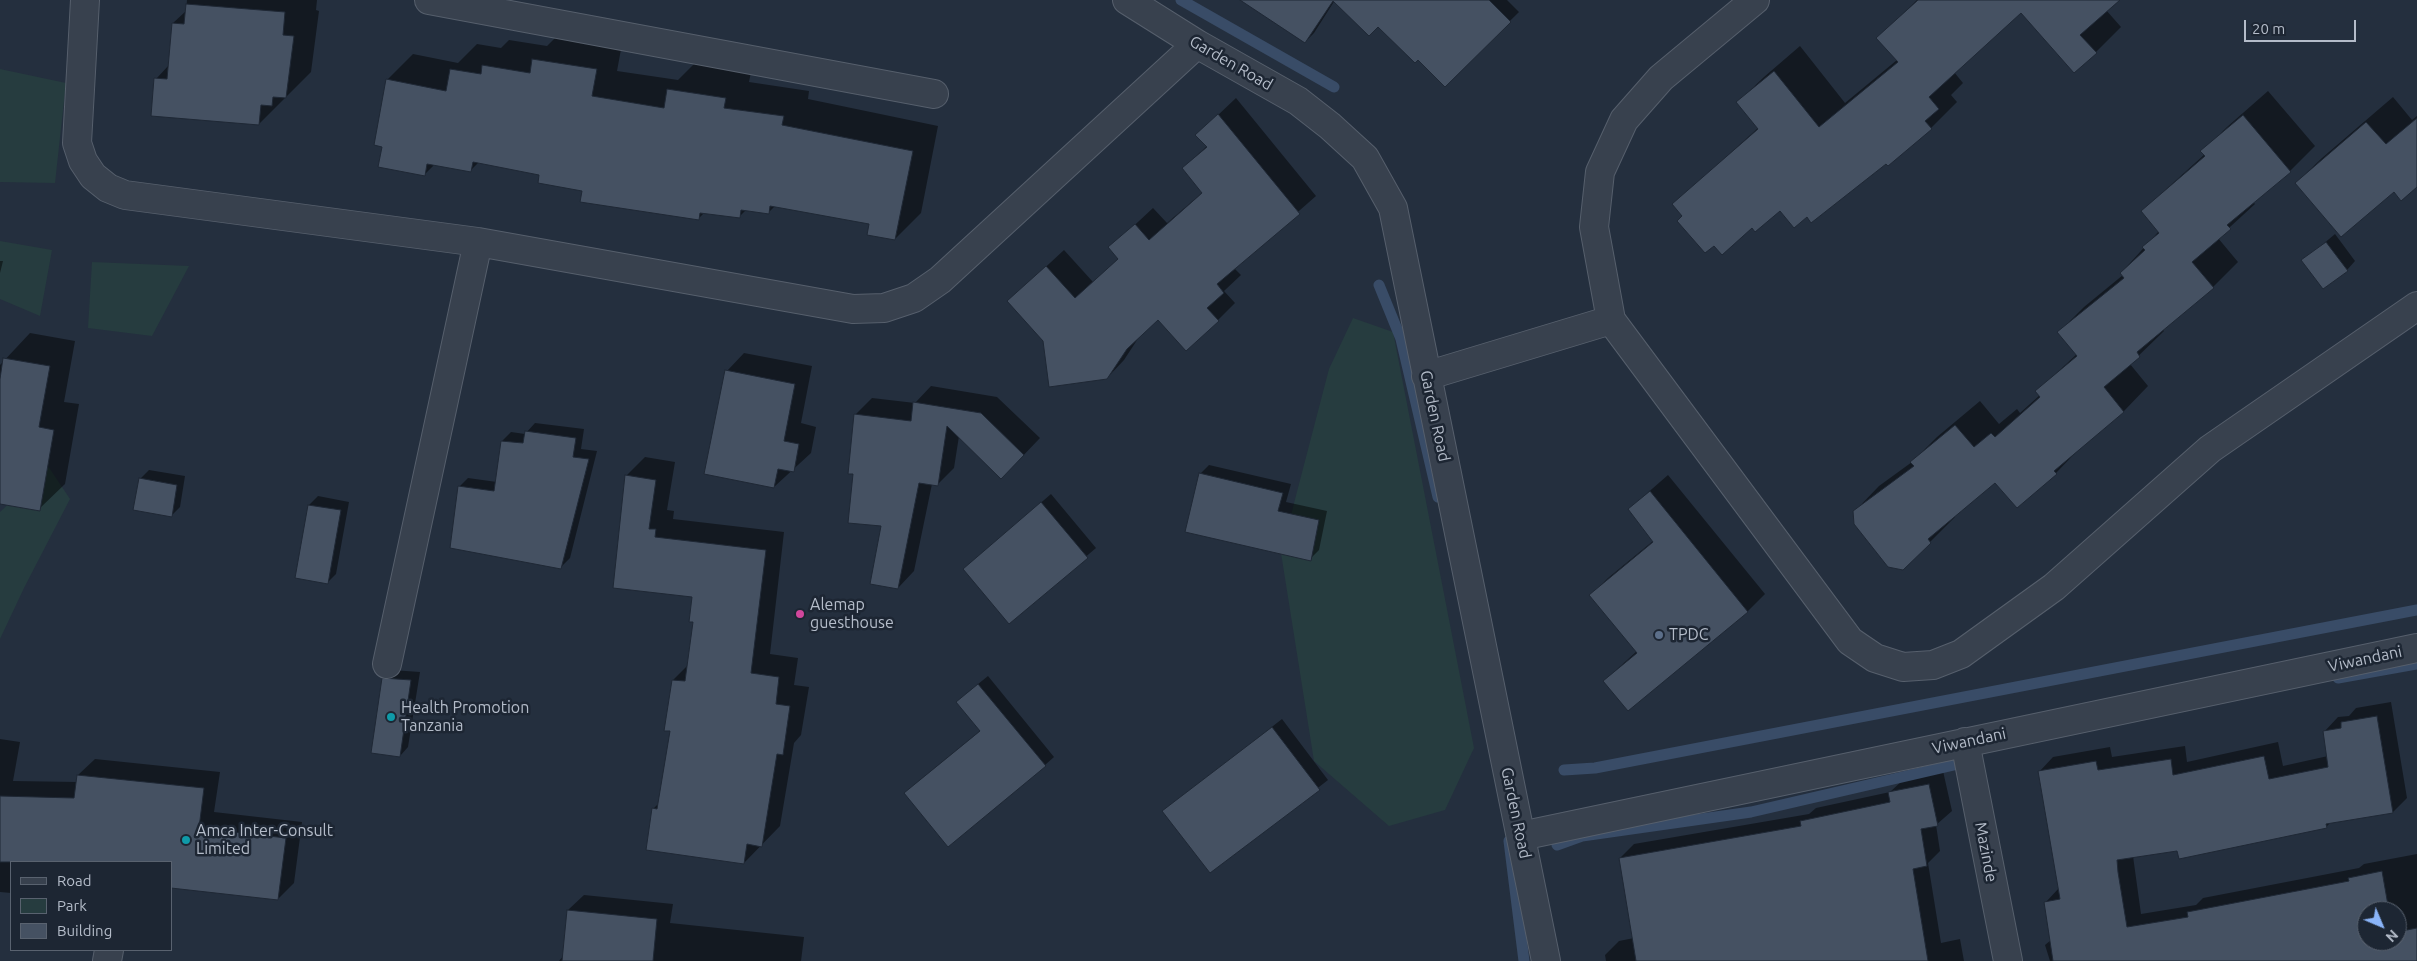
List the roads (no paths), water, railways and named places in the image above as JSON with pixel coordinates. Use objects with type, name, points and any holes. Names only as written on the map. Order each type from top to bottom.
[{"type":"street","points":[[85,0],[78,143],[83,161],[93,176],[108,188],[125,195],[478,242],[853,309],[884,308],[914,298],[940,280],[1197,44]]},
{"type":"street","points":[[428,0],[934,94]]},
{"type":"street","name":"Garden Road","points":[[1127,0],[1197,44],[1298,101],[1330,126],[1365,158],[1393,208],[1546,961]]},
{"type":"street","points":[[1755,0],[1661,78],[1624,120],[1600,172],[1594,227],[1611,320],[1850,641],[1874,658],[1903,667],[1933,665],[1961,654],[2054,587],[2210,449],[2417,306]]},
{"type":"street","points":[[387,664],[478,242]]},
{"type":"street","points":[[1426,376],[1611,320]]},
{"type":"street","name":"Viwandani","points":[[1520,836],[2417,648]]},
{"type":"street","name":"Mazinde","points":[[1965,742],[2008,961]]},
{"type":"waterway","points":[[1181,0],[1334,87]]},
{"type":"waterway","points":[[1379,285],[1401,339],[1438,497]]},
{"type":"waterway","points":[[1564,770],[1595,768],[2417,610]]},
{"type":"waterway","points":[[2338,678],[2417,664]]},
{"type":"waterway","points":[[1557,845],[1582,836],[1751,812],[1954,765]]},
{"type":"waterway","points":[[1509,841],[1524,961]]},
{"type":"place","name":"Alemap guesthouse","points":[[800,614]]},
{"type":"place","name":"TPDC","points":[[1659,635]]},
{"type":"place","name":"Health Promotion Tanzania","points":[[391,717]]},
{"type":"place","name":"Amca Inter-Consult Limited","points":[[186,840]]}]
